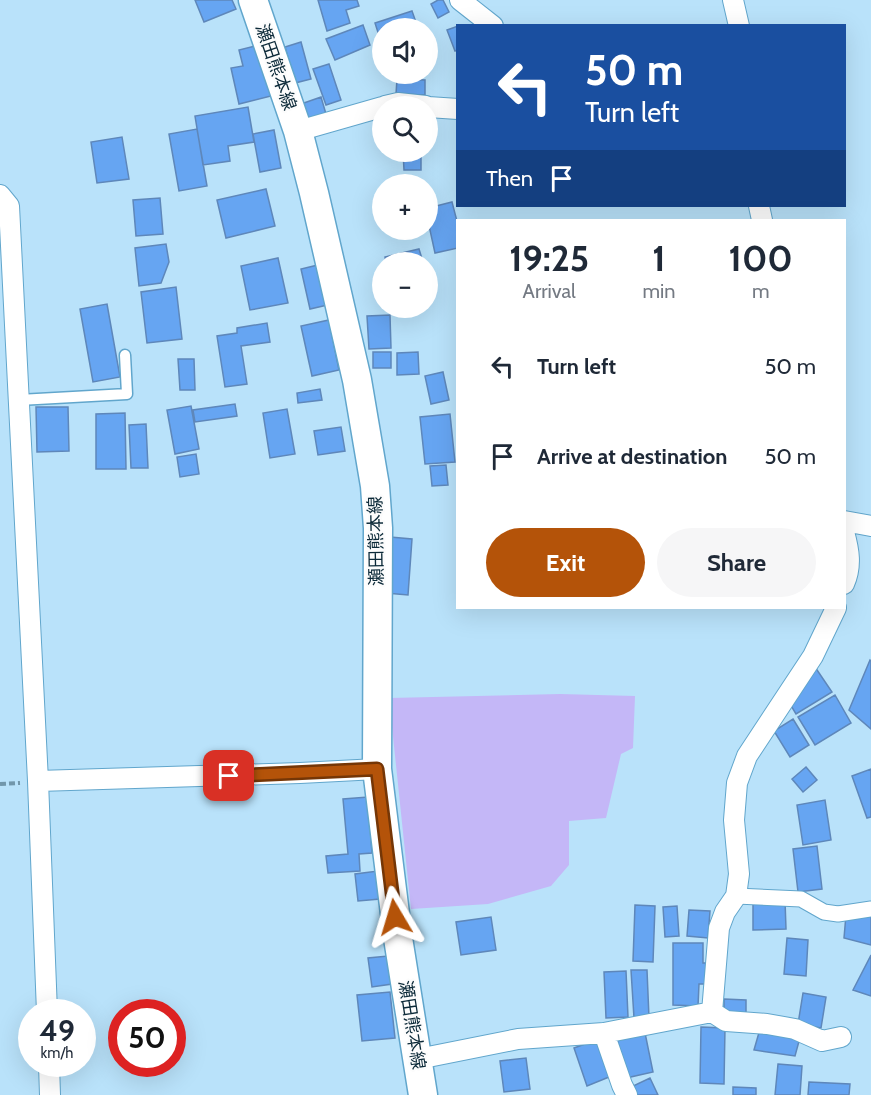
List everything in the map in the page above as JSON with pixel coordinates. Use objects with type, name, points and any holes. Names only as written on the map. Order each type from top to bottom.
[{"type":"main road","name":"瀬田熊本線","points":[[253,0],[297,131],[314,193],[357,380],[375,486],[378,528],[377,769],[398,938],[423,1095]]},
{"type":"street","points":[[460,0],[490,24]]},
{"type":"street","points":[[733,0],[739,24]]},
{"type":"street","points":[[438,108],[456,109]]},
{"type":"street","points":[[297,131],[372,110]]},
{"type":"street","points":[[0,195],[9,206],[46,999]]},
{"type":"street","points":[[846,520],[871,526]]},
{"type":"street","points":[[846,539],[850,554],[846,580]]},
{"type":"street","points":[[712,1012],[719,928],[725,912],[736,896],[739,874],[734,820],[737,783],[747,756],[813,656],[836,609]]},
{"type":"street","points":[[38,782],[377,769]]},
{"type":"street","points":[[736,896],[801,898],[824,912],[838,914],[871,909]]},
{"type":"street","points":[[418,1059],[518,1040],[604,1033],[712,1012],[726,1021],[795,1029],[822,1041],[841,1037]]},
{"type":"street","points":[[604,1033],[627,1095]]},
{"type":"street","points":[[49,1077],[50,1095]]},
{"type":"lane","points":[[19,400],[127,394],[125,355]]},
{"type":"shaded area","points":[[560,694],[635,696],[633,748],[621,754],[606,818],[569,821],[569,865],[551,886],[488,904],[411,909],[389,698]]},
{"type":"building","points":[[195,0],[232,0],[236,9],[204,22]]},
{"type":"building","points":[[318,0],[357,0],[359,6],[346,10],[350,23],[327,31]]},
{"type":"building","points":[[443,0],[449,12],[438,18],[431,4]]},
{"type":"building","points":[[412,11],[414,18],[390,18]]},
{"type":"building","points":[[363,25],[370,45],[335,60],[326,39]]},
{"type":"building","points":[[456,27],[456,51],[455,51],[447,30]]},
{"type":"building","points":[[301,42],[311,79],[295,83],[285,47]]},
{"type":"building","points":[[259,45],[271,96],[239,104],[231,68],[243,66],[239,50]]},
{"type":"building","points":[[329,64],[341,100],[326,105],[313,69]]},
{"type":"building","points":[[397,84],[425,84],[425,95],[396,94]]},
{"type":"building","points":[[321,97],[326,114],[306,120],[301,104]]},
{"type":"building","points":[[248,107],[254,142],[228,146],[230,161],[203,165],[195,116]]},
{"type":"building","points":[[197,129],[207,186],[179,191],[169,134]]},
{"type":"building","points":[[274,130],[281,168],[260,172],[253,134]]},
{"type":"building","points":[[122,137],[129,179],[97,183],[91,142]]},
{"type":"building","points":[[404,162],[421,162],[421,170],[404,170]]},
{"type":"building","points":[[266,189],[275,226],[226,238],[217,200]]},
{"type":"building","points":[[160,198],[163,234],[136,236],[133,200]]},
{"type":"building","points":[[452,202],[456,219],[456,248],[435,252],[432,240],[438,240],[438,206]]},
{"type":"building","points":[[166,244],[169,262],[161,283],[139,286],[135,248]]},
{"type":"building","points":[[278,258],[288,303],[250,310],[241,266]]},
{"type":"building","points":[[322,264],[332,304],[310,309],[301,269]]},
{"type":"building","points":[[176,287],[182,339],[147,343],[141,292]]},
{"type":"building","points":[[107,304],[120,377],[93,382],[80,309]]},
{"type":"building","points":[[367,316],[390,318],[391,348],[369,349]]},
{"type":"building","points":[[329,320],[339,370],[312,376],[301,326]]},
{"type":"building","points":[[267,323],[270,342],[241,346],[247,384],[225,387],[217,336],[237,333],[237,328]]},
{"type":"building","points":[[373,352],[391,352],[391,368],[373,368]]},
{"type":"building","points":[[418,352],[419,374],[397,375],[397,353]]},
{"type":"building","points":[[178,359],[194,359],[195,390],[180,390]]},
{"type":"building","points":[[443,372],[449,400],[431,404],[425,376]]},
{"type":"building","points":[[320,389],[322,400],[298,403],[297,393]]},
{"type":"building","points":[[235,404],[237,416],[195,422],[193,410]]},
{"type":"building","points":[[191,406],[199,449],[175,454],[167,410]]},
{"type":"building","points":[[36,407],[68,407],[69,451],[37,452]]},
{"type":"building","points":[[287,409],[295,454],[270,458],[263,413]]},
{"type":"building","points":[[125,413],[126,469],[96,469],[96,414]]},
{"type":"building","points":[[450,414],[455,462],[425,464],[420,417]]},
{"type":"building","points":[[146,424],[148,468],[131,468],[129,425]]},
{"type":"building","points":[[341,427],[345,451],[318,455],[314,431]]},
{"type":"building","points":[[196,454],[199,474],[180,477],[177,457]]},
{"type":"building","points":[[446,465],[448,485],[432,486],[430,466]]},
{"type":"building","points":[[390,537],[412,539],[408,595],[386,593]]},
{"type":"building","points":[[871,661],[871,729],[849,710]]},
{"type":"building","points":[[815,667],[832,692],[796,714],[790,704]]},
{"type":"building","points":[[835,695],[851,723],[815,745],[798,717]]},
{"type":"building","points":[[793,719],[809,745],[790,757],[774,731]]},
{"type":"building","points":[[806,767],[817,780],[803,792],[792,779]]},
{"type":"building","points":[[871,769],[871,817],[867,818],[852,776]]},
{"type":"building","points":[[368,797],[372,853],[359,854],[360,871],[328,873],[326,856],[348,854],[343,799]]},
{"type":"building","points":[[825,800],[831,840],[803,845],[797,805]]},
{"type":"building","points":[[817,846],[822,889],[798,892],[793,849]]},
{"type":"building","points":[[378,871],[380,899],[358,901],[355,874]]},
{"type":"building","points":[[753,900],[785,900],[786,929],[753,930]]},
{"type":"building","points":[[635,905],[655,906],[653,962],[633,961]]},
{"type":"building","points":[[677,906],[679,936],[665,937],[663,907]]},
{"type":"building","points":[[689,910],[710,911],[708,938],[687,936]]},
{"type":"building","points":[[871,912],[871,945],[844,938],[846,915]]},
{"type":"building","points":[[491,917],[496,950],[461,955],[456,922]]},
{"type":"building","points":[[787,938],[808,940],[806,976],[784,974]]},
{"type":"building","points":[[673,943],[703,943],[703,963],[706,963],[705,984],[699,984],[698,1006],[673,1005]]},
{"type":"building","points":[[871,955],[871,996],[853,990]]},
{"type":"building","points":[[388,956],[392,984],[372,987],[368,958]]},
{"type":"building","points":[[631,970],[647,970],[649,1018],[634,1018]]},
{"type":"building","points":[[626,971],[628,1017],[606,1018],[604,972]]},
{"type":"building","points":[[390,992],[395,1038],[362,1041],[357,995]]},
{"type":"building","points":[[803,993],[826,997],[821,1028],[798,1024]]},
{"type":"building","points":[[724,999],[746,1000],[746,1014],[724,1014]]},
{"type":"building","points":[[701,1027],[725,1028],[724,1084],[700,1083]]},
{"type":"building","points":[[644,1028],[653,1072],[626,1078],[616,1034]]},
{"type":"building","points":[[760,1029],[801,1034],[795,1056],[754,1050]]},
{"type":"building","points":[[596,1040],[609,1077],[587,1086],[574,1048]]},
{"type":"building","points":[[526,1058],[530,1089],[504,1092],[500,1061]]},
{"type":"building","points":[[778,1064],[802,1066],[800,1095],[775,1095]]},
{"type":"building","points":[[650,1078],[658,1095],[637,1095],[633,1086]]},
{"type":"building","points":[[809,1082],[850,1084],[849,1095],[808,1095]]},
{"type":"building","points":[[733,1087],[756,1088],[756,1095],[733,1095]]},
{"type":"route","points":[[229,776],[377,769],[395,917]]}]
